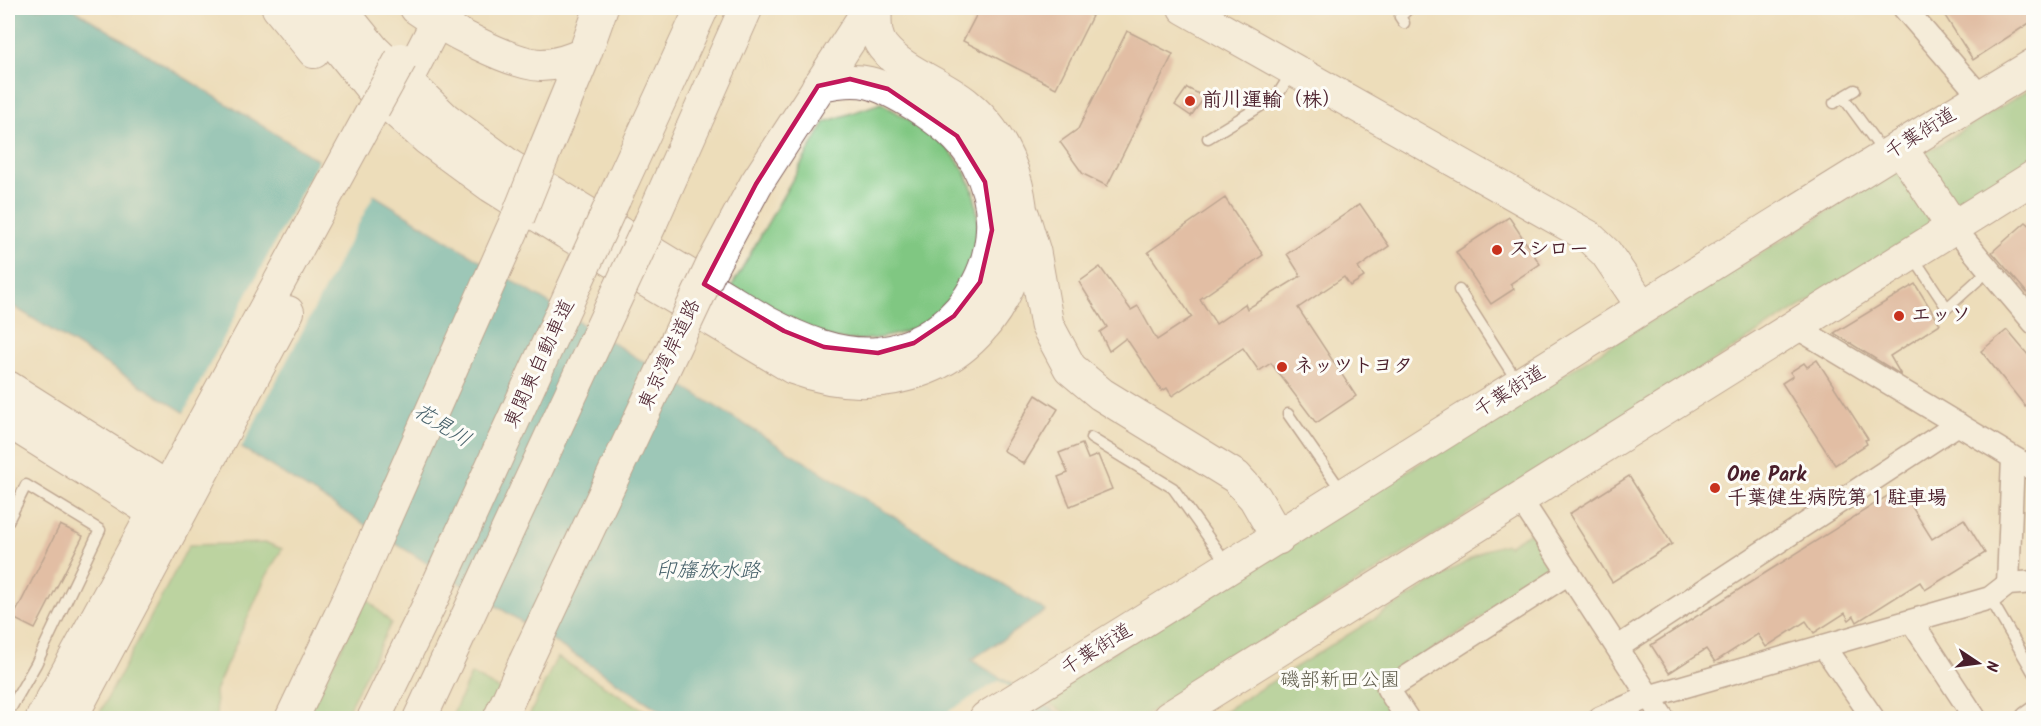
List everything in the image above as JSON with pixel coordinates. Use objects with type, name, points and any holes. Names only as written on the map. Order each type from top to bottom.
[{"type":"highway","points":[[292,718],[351,594],[514,226],[585,53],[601,8]]},
{"type":"highway","points":[[642,139],[651,94],[684,8]]},
{"type":"highway","name":"東関東自動車道","points":[[374,718],[430,603],[702,8]]},
{"type":"highway","name":"東関東自動車道","points":[[420,718],[651,222],[746,8]]},
{"type":"highway","name":"東京湾岸道路","points":[[500,718],[714,264],[756,184],[870,8]]},
{"type":"highway","name":"千葉街道","points":[[986,718],[1520,387],[1642,306],[2034,65]]},
{"type":"highway","points":[[1893,152],[1953,227]]},
{"type":"highway","points":[[1169,718],[1521,500],[2034,177]]},
{"type":"highway","points":[[1023,216],[1034,252],[1047,325],[1071,368],[1101,394],[1236,477],[1255,498],[1278,538]]},
{"type":"street","points":[[278,8],[377,119],[458,188],[514,226]]},
{"type":"street","points":[[306,8],[374,92],[443,151],[566,234],[760,350],[809,374],[840,381],[878,381],[918,372],[951,356],[981,330],[999,307],[1014,274],[1022,238],[1023,216],[1013,171],[987,124],[965,103],[898,60],[882,46],[875,24],[876,8]]},
{"type":"street","points":[[340,8],[374,50],[446,119],[510,166],[766,322],[795,337],[839,351],[878,353],[914,343],[954,316],[980,282],[989,255],[992,231],[992,214],[985,182],[976,163],[957,136],[931,115],[888,89],[863,79],[850,79],[818,86]]},
{"type":"street","points":[[1184,8],[1588,236],[1606,253],[1642,306]]},
{"type":"street","points":[[1904,8],[1981,97]]},
{"type":"street","points":[[42,718],[171,507],[406,64],[429,11],[514,58],[540,65],[566,62],[585,53]]},
{"type":"street","points":[[1953,227],[2034,323]]},
{"type":"street","points":[[1796,327],[2034,470]]},
{"type":"street","points":[[8,389],[171,507]]},
{"type":"street","points":[[8,421],[171,507]]},
{"type":"street","points":[[1618,647],[1958,424]]},
{"type":"street","points":[[1999,591],[2013,458]]},
{"type":"street","points":[[1521,500],[1651,696],[1663,718]]},
{"type":"street","points":[[71,718],[171,507]]},
{"type":"street","points":[[1407,718],[1388,689],[1569,573]]},
{"type":"street","points":[[1600,718],[1651,696],[1912,622],[1999,591],[2034,582]]},
{"type":"street","points":[[1912,622],[1975,718]]},
{"type":"street","points":[[1824,647],[1873,718]]},
{"type":"street","points":[[2027,718],[2034,713]]},
{"type":"lane","points":[[1208,138],[1277,96],[1293,69]]},
{"type":"lane","points":[[1855,90],[1838,100],[1893,152]]},
{"type":"lane","points":[[1911,254],[1947,308],[1989,270]]},
{"type":"lane","points":[[1459,290],[1520,387]]},
{"type":"lane","points":[[1288,414],[1345,496]]},
{"type":"lane","points":[[1091,438],[1173,488],[1230,568]]},
{"type":"lane","points":[[8,521],[26,485],[100,530],[36,664],[8,713]]},
{"type":"lane","points":[[1999,591],[2034,674]]},
{"type":"highlighted area","points":[[850,79],[888,89],[957,136],[985,182],[992,230],[980,282],[954,316],[914,343],[878,353],[824,347],[784,331],[704,284],[756,184],[818,86]]},
{"type":"green space","points":[[2033,87],[2033,161],[1959,209],[1922,155]]},
{"type":"green space","points":[[881,103],[924,129],[944,145],[960,164],[970,183],[976,203],[978,225],[976,246],[970,268],[961,287],[948,305],[932,319],[905,332],[874,339],[854,340],[837,339],[804,331],[728,293],[825,122]]},
{"type":"green space","points":[[1897,169],[1933,224],[1140,718],[1074,718],[1039,698]]},
{"type":"green space","name":"磯部新田公園","points":[[1530,532],[1551,564],[1549,574],[1376,686],[1397,718],[1213,718],[1485,550],[1506,544],[1508,546]]},
{"type":"green space","points":[[267,543],[282,549],[265,579],[215,691],[217,718],[97,718],[189,545]]},
{"type":"green space","points":[[367,599],[391,623],[344,718],[305,718]]},
{"type":"green space","points":[[557,657],[657,718],[528,718]]},
{"type":"green space","points":[[471,674],[501,690],[488,718],[451,718]]},
{"type":"water","name":"印旛放水路","points":[[8,8],[72,8],[1046,611],[971,660],[1067,718],[671,718],[580,658],[8,303]]},
{"type":"pier","points":[[320,158],[375,192],[240,450],[183,415]]},
{"type":"pier","points":[[999,681],[1037,702],[1010,718],[938,718]]},
{"type":"building","points":[[980,8],[1075,8],[1092,16],[1056,88],[963,41]]},
{"type":"building","points":[[1940,8],[2034,8],[2034,20],[1973,60]]},
{"type":"building","points":[[1127,31],[1173,54],[1107,186],[1083,174],[1060,142],[1078,129]]},
{"type":"building","name":"前川運輸（株）","points":[[1187,88],[1205,97],[1191,116],[1175,105]]},
{"type":"building","points":[[1225,198],[1263,255],[1200,299],[1216,324],[1245,304],[1247,309],[1301,276],[1287,254],[1360,204],[1389,246],[1358,268],[1364,277],[1350,286],[1344,277],[1298,308],[1356,396],[1316,423],[1271,363],[1259,371],[1243,348],[1172,396],[1167,388],[1162,391],[1126,338],[1109,351],[1100,332],[1107,327],[1079,282],[1100,267],[1131,310],[1138,306],[1157,340],[1192,317],[1148,252]]},
{"type":"building","points":[[1509,217],[1540,264],[1510,284],[1514,289],[1491,304],[1456,252]]},
{"type":"building","points":[[2026,222],[2034,229],[2034,301],[1992,252]]},
{"type":"building","points":[[1915,284],[1940,324],[1890,356],[1901,375],[1834,333]]},
{"type":"building","points":[[2007,330],[2034,362],[2034,399],[2025,406],[1981,351]]},
{"type":"building","points":[[1817,360],[1868,439],[1865,440],[1867,444],[1835,465],[1782,383],[1793,376],[1790,372],[1804,363],[1807,367]]},
{"type":"building","points":[[1036,395],[1058,409],[1024,464],[1003,450]]},
{"type":"building","points":[[1082,444],[1088,459],[1098,455],[1112,489],[1070,506],[1058,477],[1068,473],[1059,453]]},
{"type":"building","points":[[1629,476],[1672,544],[1612,582],[1569,514]]},
{"type":"building","points":[[1900,488],[1932,539],[1964,519],[1985,553],[1925,590],[1920,582],[1857,622],[1854,616],[1849,620],[1845,613],[1814,633],[1806,621],[1766,647],[1758,634],[1715,662],[1706,649],[1669,673],[1651,645]]},
{"type":"building","points":[[60,525],[83,536],[35,629],[13,618]]},
{"type":"place","name":"前川運輸（株）","points":[[1190,101]]},
{"type":"place","name":"スシロー","points":[[1497,250]]},
{"type":"place","name":"エッソ","points":[[1899,316]]},
{"type":"place","name":"ネッツトヨタ","points":[[1282,367]]},
{"type":"place","name":"One Park 千葉健生病院第１駐車場","points":[[1715,488]]},
{"type":"water label","name":"花見川","points":[[442,426]]}]
